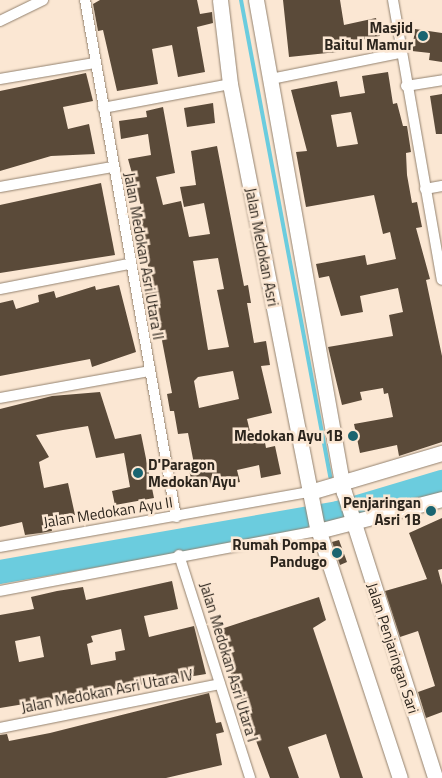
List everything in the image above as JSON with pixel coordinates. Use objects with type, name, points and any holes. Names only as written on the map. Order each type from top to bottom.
[{"type":"street","points":[[0,21],[23,4],[43,0]]},
{"type":"street","name":"Jalan Medokan Asri Utara II","points":[[85,0],[129,264],[176,516]]},
{"type":"street","name":"Jalan Medokan Asri","points":[[220,0],[230,84],[317,528]]},
{"type":"street","points":[[256,0],[343,489],[351,520]]},
{"type":"street","points":[[393,0],[400,53],[442,280]]},
{"type":"street","points":[[270,79],[400,53]]},
{"type":"street","points":[[0,79],[95,63]]},
{"type":"street","points":[[406,86],[442,80]]},
{"type":"street","points":[[103,108],[230,84]]},
{"type":"street","points":[[0,188],[112,167]]},
{"type":"street","points":[[425,189],[442,186]]},
{"type":"street","points":[[0,289],[129,264]]},
{"type":"street","points":[[0,398],[150,371]]},
{"type":"street","points":[[310,495],[343,489],[442,453]]},
{"type":"street","name":"Jalan Medokan Ayu II","points":[[0,548],[176,516],[310,495]]},
{"type":"street","points":[[0,590],[317,528],[442,499]]},
{"type":"street","name":"Jalan Penjaringan Sari","points":[[351,520],[435,778]]},
{"type":"street","points":[[317,528],[400,778]]},
{"type":"street","name":"Jalan Medokan Asri Utara I","points":[[179,555],[250,778]]},
{"type":"street","name":"Jalan Medokan Asri Utara IV","points":[[0,728],[220,684]]},
{"type":"building","points":[[100,0],[197,0],[200,14],[212,12],[213,23],[197,27],[205,72],[178,77],[172,45],[152,49],[158,84],[117,91],[103,30],[98,31],[93,4]]},
{"type":"building","points":[[283,0],[340,0],[344,25],[376,18],[380,36],[357,41],[358,46],[337,52],[289,57]]},
{"type":"building","name":"Masjid Baitul Mamur","points":[[415,29],[442,33],[442,62],[429,60],[430,53],[412,51]]},
{"type":"building","points":[[388,72],[393,104],[397,103],[403,126],[407,126],[411,152],[406,153],[407,175],[412,203],[417,202],[422,227],[416,228],[430,279],[426,280],[442,356],[442,442],[399,456],[397,445],[360,453],[354,424],[393,417],[388,393],[384,394],[383,388],[360,392],[362,400],[342,405],[328,347],[393,336],[389,315],[403,312],[398,288],[360,296],[363,312],[341,316],[329,276],[319,278],[316,264],[365,255],[367,265],[396,259],[390,232],[383,234],[374,195],[306,207],[296,152],[307,151],[291,90],[337,81],[340,97],[365,93],[362,76]],"holes":[[[351,112],[358,144],[337,147],[331,115]]]},
{"type":"building","points":[[86,73],[93,101],[63,107],[68,129],[89,124],[95,154],[51,156],[0,171],[0,91]]},
{"type":"building","points":[[442,94],[442,134],[436,134],[430,96]]},
{"type":"building","points":[[213,103],[215,123],[187,127],[184,108]]},
{"type":"building","points":[[163,107],[175,173],[156,177],[163,205],[181,201],[189,237],[210,234],[204,203],[184,207],[180,187],[196,185],[191,151],[217,146],[244,286],[248,285],[251,303],[247,303],[254,343],[266,341],[270,365],[261,366],[272,413],[247,419],[252,440],[264,437],[266,448],[275,446],[281,474],[261,478],[259,465],[237,470],[240,482],[200,489],[199,483],[192,485],[188,465],[194,464],[188,433],[178,434],[174,411],[170,411],[167,394],[172,393],[160,330],[156,330],[153,308],[148,309],[144,285],[151,284],[147,260],[132,211],[142,209],[128,159],[151,155],[148,134],[121,139],[119,121],[147,117],[146,111]],"holes":[[[218,258],[224,289],[217,290],[229,347],[208,350],[193,261]],[[233,371],[239,399],[199,408],[194,381],[198,377]]]},
{"type":"building","points":[[101,183],[115,255],[0,273],[0,205]]},
{"type":"building","points":[[119,285],[136,352],[92,367],[90,359],[0,376],[0,303],[13,300],[16,309],[39,302],[38,295],[54,291],[56,298],[95,286],[96,290]]},
{"type":"building","points":[[100,392],[115,439],[141,434],[154,498],[115,505],[112,491],[130,487],[124,453],[96,458],[88,426],[36,435],[49,457],[39,462],[44,488],[68,483],[75,515],[50,520],[52,531],[41,533],[25,535],[22,522],[0,527],[0,409],[52,396]]},
{"type":"building","points":[[442,518],[442,569],[438,570],[442,585],[442,712],[426,718],[418,692],[435,686],[418,631],[400,637],[385,591],[427,579],[409,533]]},
{"type":"building","points":[[339,540],[347,562],[340,565],[332,542]]},
{"type":"building","points":[[172,581],[178,609],[144,616],[149,637],[194,626],[206,674],[0,708],[0,615],[34,609],[31,597],[57,591],[83,587],[86,600]],"holes":[[[121,629],[125,650],[115,652],[116,660],[91,665],[87,644],[93,642],[91,636]],[[40,636],[44,657],[19,662],[15,641]]]},
{"type":"building","points":[[319,597],[326,620],[313,628],[363,778],[340,778],[326,734],[288,747],[299,778],[270,778],[215,631]]},
{"type":"building","points":[[209,693],[216,723],[221,722],[224,732],[216,734],[222,765],[166,778],[0,778],[0,735],[7,734],[9,741],[50,733]]},
{"type":"waterway","points":[[241,0],[330,477]]},
{"type":"waterway","points":[[0,572],[338,513],[442,482]]},
{"type":"place","name":"Masjid Baitul Mamur","points":[[423,36]]},
{"type":"place","name":"Medokan Ayu 1B","points":[[353,436]]},
{"type":"place","name":"D'Paragon Medokan Ayu","points":[[138,473]]},
{"type":"place","name":"Penjaringan Asri 1B","points":[[431,511]]},
{"type":"place","name":"Rumah Pompa Pandugo","points":[[337,553]]}]
